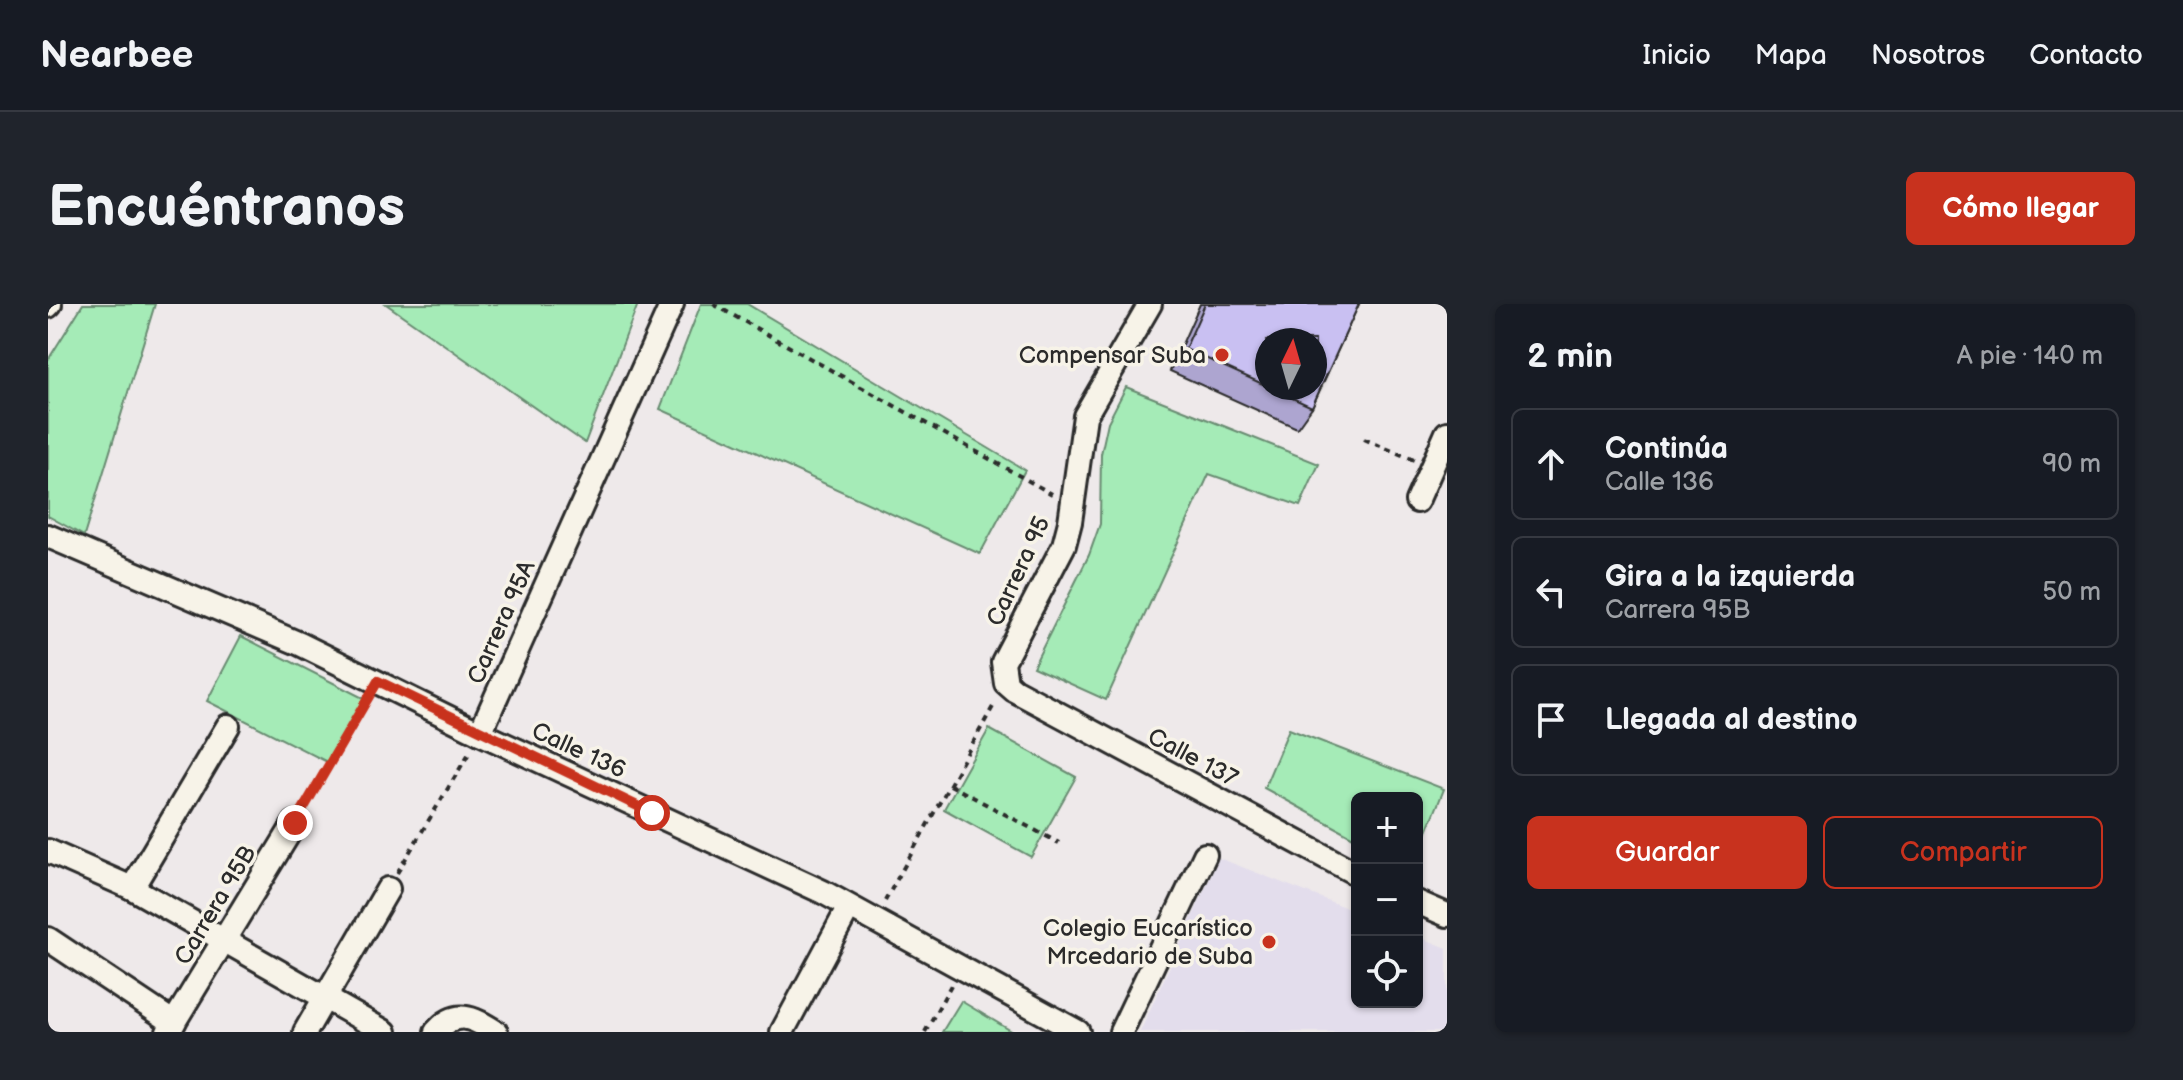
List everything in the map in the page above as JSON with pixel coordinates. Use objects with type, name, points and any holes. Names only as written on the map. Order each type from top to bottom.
[{"type":"street","name":"Carrera 95A","points":[[480,733],[672,304]]},
{"type":"street","name":"Carrera 95","points":[[1006,683],[1003,662],[1064,545],[1085,416],[1150,304]]},
{"type":"street","points":[[1417,501],[1447,433]]},
{"type":"street","name":"Calle 136","points":[[48,536],[175,588],[378,681],[480,733],[849,907],[1078,1032]]},
{"type":"street","name":"Calle 137","points":[[1006,683],[1351,871]]},
{"type":"street","points":[[132,888],[228,726]]},
{"type":"street","name":"Carrera 95B","points":[[171,1027],[295,823]]},
{"type":"street","points":[[48,851],[132,888],[385,1032]]},
{"type":"street","points":[[1121,1032],[1205,855]]},
{"type":"street","points":[[305,1032],[388,889]]},
{"type":"street","points":[[1423,905],[1447,915]]},
{"type":"street","points":[[782,1032],[849,907]]},
{"type":"street","points":[[48,939],[171,1027]]},
{"type":"street","points":[[436,1032],[447,1020],[458,1015],[478,1020],[496,1032]]},
{"type":"path","points":[[713,304],[1072,505]]},
{"type":"path","points":[[1364,439],[1432,467]]},
{"type":"path","points":[[295,823],[378,681]]},
{"type":"path","points":[[875,921],[1006,683]]},
{"type":"path","points":[[388,889],[480,733]]},
{"type":"path","points":[[950,785],[1059,843]]},
{"type":"path","points":[[925,1032],[961,968]]},
{"type":"shaded area","name":"Colegio Eucarístico Mrcedario de Suba","points":[[1219,858],[1351,910],[1351,1008],[1423,1008],[1423,938],[1447,948],[1447,1032],[1140,1032]]},
{"type":"green space","points":[[83,304],[155,304],[84,536],[48,516],[48,360]]},
{"type":"green space","points":[[386,304],[638,304],[585,443]]},
{"type":"green space","points":[[701,304],[747,304],[1025,470],[980,554],[660,409]]},
{"type":"green space","points":[[1126,387],[1319,464],[1300,506],[1209,474],[1106,700],[1033,667],[1089,555],[1100,524],[1101,454],[1108,422]]},
{"type":"green space","points":[[241,636],[365,699],[331,764],[207,701]]},
{"type":"green space","points":[[989,729],[1076,777],[1031,857],[944,809]]},
{"type":"green space","points":[[1289,729],[1444,789],[1423,842],[1423,792],[1351,792],[1351,836],[1264,788]]},
{"type":"green space","points":[[961,1001],[1013,1032],[942,1032]]},
{"type":"building","points":[[1205,304],[1359,304],[1327,374],[1327,328],[1255,328],[1255,381],[1185,349]]},
{"type":"building","points":[[1297,400],[1315,400],[1312,407]]},
{"type":"place","name":"Compensar Suba","points":[[1222,355]]},
{"type":"place","name":"Colegio Eucarístico Mrcedario de Suba","points":[[1269,942]]},
{"type":"route","points":[[295,823],[378,681],[480,733],[652,813]]}]
